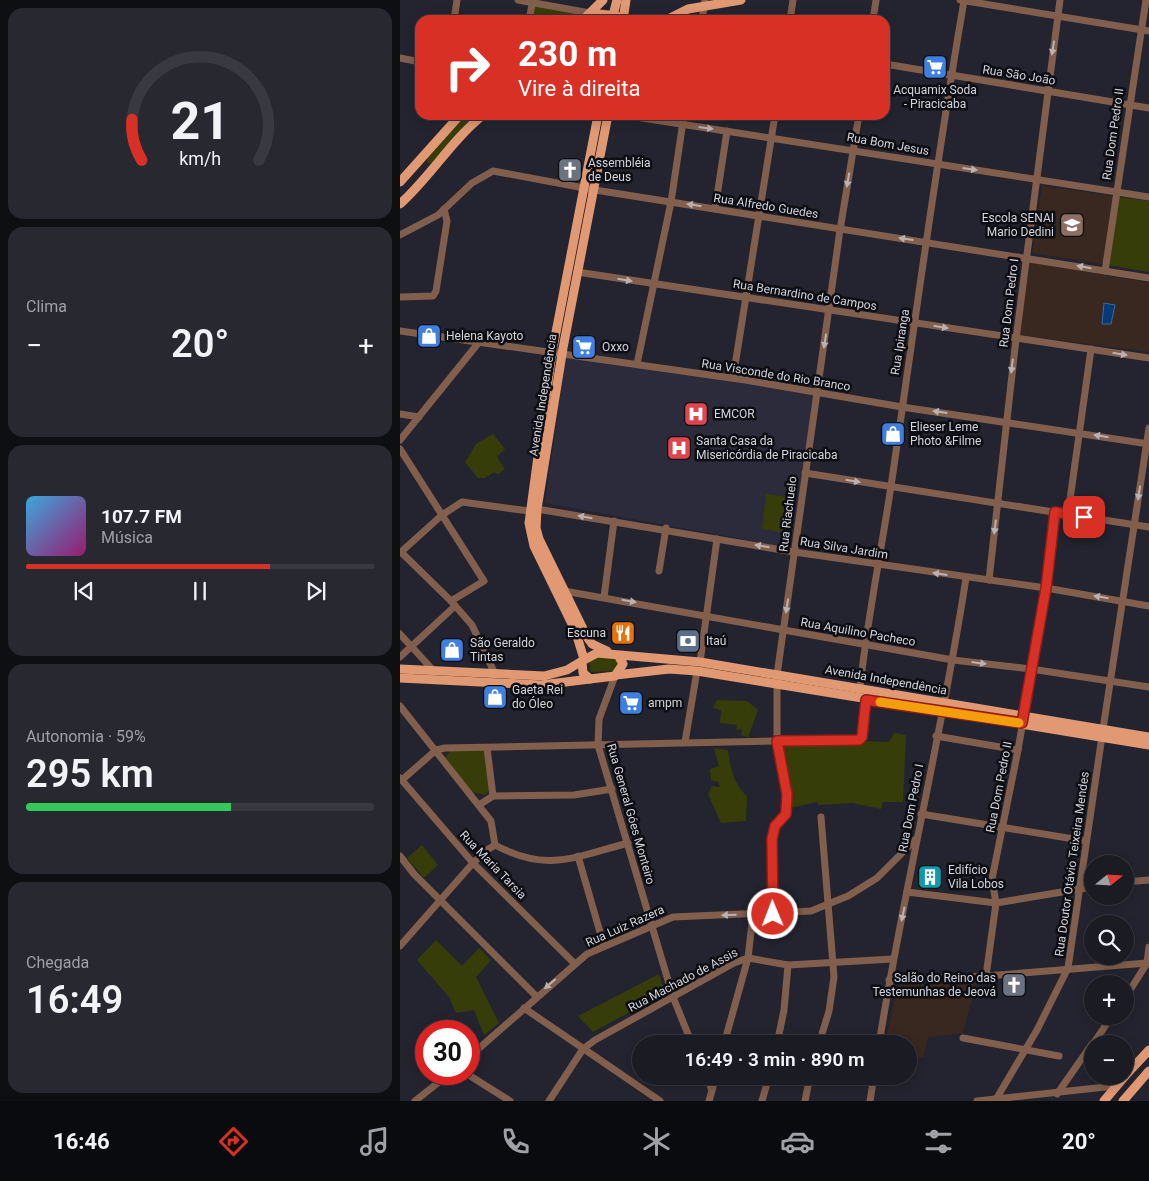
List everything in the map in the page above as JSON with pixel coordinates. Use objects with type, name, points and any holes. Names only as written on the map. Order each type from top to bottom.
[{"type":"main road","points":[[590,13],[603,0]]},
{"type":"main road","points":[[615,15],[617,0]]},
{"type":"main road","points":[[624,15],[626,0]]},
{"type":"main road","points":[[676,15],[705,2],[741,0]]},
{"type":"main road","points":[[590,13],[600,15]]},
{"type":"main road","points":[[400,182],[456,120]]},
{"type":"main road","points":[[400,204],[411,194],[449,147],[478,120]]},
{"type":"main road","name":"Avenida Independência","points":[[590,679],[583,673],[583,660],[575,630],[534,546],[530,533],[552,353],[582,188],[597,120]]},
{"type":"main road","name":"Avenida Independência","points":[[607,120],[533,510],[539,539],[592,644],[616,654],[700,662],[860,688],[944,707]]},
{"type":"main road","points":[[400,675],[432,669],[495,674],[555,675],[597,653],[616,654],[623,664],[615,675]]},
{"type":"main road","name":"Avenida Independência","points":[[400,675],[541,685],[669,669],[697,671],[866,700],[944,707],[1149,738]]},
{"type":"main road","name":"Avenida Independência","points":[[1102,732],[1149,745]]},
{"type":"main road","points":[[1134,1066],[1149,1050]]},
{"type":"main road","points":[[1104,1101],[1115,1086],[1122,1101],[1149,1071]]},
{"type":"street","points":[[455,15],[457,0]]},
{"type":"street","points":[[518,0],[532,1],[590,13]]},
{"type":"street","points":[[791,15],[793,0]]},
{"type":"street","points":[[874,15],[876,0]]},
{"type":"street","points":[[960,0],[1149,31]]},
{"type":"street","name":"Rua Dom Pedro I","points":[[988,580],[1026,257],[1060,0]]},
{"type":"street","name":"Rua Dom Pedro II","points":[[1105,271],[1146,0]]},
{"type":"street","points":[[530,15],[532,1]]},
{"type":"street","name":"Rua Ipiranga","points":[[860,688],[864,644],[891,486],[925,242],[964,1]]},
{"type":"street","points":[[703,15],[705,2]]},
{"type":"street","points":[[400,58],[415,61]]},
{"type":"street","name":"Rua São João","points":[[890,65],[1149,108]]},
{"type":"street","name":"Rua Bom Jesus","points":[[652,120],[772,137],[1149,197]]},
{"type":"street","points":[[637,364],[672,202],[683,120]]},
{"type":"street","points":[[733,378],[774,120]]},
{"type":"street","name":"Rua Riachuelo","points":[[773,914],[772,839],[775,826],[786,814],[787,794],[777,741],[777,675],[840,230],[858,120]]},
{"type":"street","points":[[715,209],[727,131]]},
{"type":"street","name":"Rua Alfredo Guedes","points":[[400,235],[427,222],[472,183],[493,171],[582,188],[758,217],[1026,257],[1149,278]]},
{"type":"street","points":[[400,297],[433,296],[436,291],[447,221],[444,209]]},
{"type":"street","name":"Rua Bernardino de Campos","points":[[577,272],[653,285],[745,296],[1149,358]]},
{"type":"street","name":"Rua Visconde do Rio Branco","points":[[400,331],[733,378],[902,407],[1006,421],[1148,444]]},
{"type":"street","points":[[400,440],[480,342]]},
{"type":"street","points":[[1068,514],[1091,349]]},
{"type":"street","points":[[400,414],[420,417]]},
{"type":"street","name":"Rua Doutor Otávio Teixeira Mendes","points":[[996,1099],[1025,1050],[1068,968],[1078,889],[1149,428]]},
{"type":"street","points":[[400,449],[484,581],[453,603],[412,647],[400,657]]},
{"type":"street","points":[[805,473],[1149,527]]},
{"type":"street","name":"Rua Silva Jardim","points":[[401,553],[442,515],[462,502],[666,528],[795,552],[1046,588],[1149,606]]},
{"type":"street","name":"Rua Dom Pedro II","points":[[986,976],[996,903],[992,879],[1018,750],[1046,588],[1055,512]]},
{"type":"street","points":[[604,597],[614,522]]},
{"type":"street","points":[[659,571],[666,528]]},
{"type":"street","points":[[700,662],[717,539]]},
{"type":"street","points":[[401,553],[453,603],[472,626],[495,674]]},
{"type":"street","name":"Rua Dom Pedro I","points":[[881,1035],[916,839],[953,660],[966,578]]},
{"type":"street","name":"Rua Aquilino Pacheco","points":[[564,591],[953,660],[1031,669],[1149,688]]},
{"type":"street","points":[[400,634],[432,669]]},
{"type":"street","points":[[684,742],[697,671]]},
{"type":"street","name":"Rua General Góes Monteiro","points":[[615,675],[599,719],[598,745],[628,843],[650,925],[673,997],[688,1035]]},
{"type":"street","points":[[401,779],[436,750],[445,748],[684,742],[850,742],[862,737],[866,700]]},
{"type":"street","points":[[400,706],[490,821],[495,845]]},
{"type":"street","points":[[936,736],[1018,750]]},
{"type":"street","points":[[487,748],[493,796]]},
{"type":"street","name":"Rua Maria Tarsia","points":[[401,779],[473,864],[574,963]]},
{"type":"street","points":[[479,805],[493,796],[574,795],[612,789]]},
{"type":"street","points":[[921,814],[1003,829],[1086,841]]},
{"type":"street","points":[[821,817],[833,963],[833,990],[821,1035]]},
{"type":"street","name":"Rua Luiz Razera","points":[[480,1047],[574,963],[604,946],[650,925],[673,917],[811,912],[829,905],[877,878],[916,839]]},
{"type":"street","points":[[495,845],[528,860],[548,862],[628,843]]},
{"type":"street","points":[[400,946],[439,899],[487,850],[495,845]]},
{"type":"street","points":[[400,856],[439,899],[536,996]]},
{"type":"street","points":[[578,856],[604,946]]},
{"type":"street","points":[[901,856],[913,858]]},
{"type":"street","points":[[1134,881],[1149,880]]},
{"type":"street","points":[[907,892],[996,903],[1084,888]]},
{"type":"street","points":[[727,1035],[748,958],[753,914]]},
{"type":"street","points":[[1134,984],[1147,963],[1149,947]]},
{"type":"street","name":"Rua Machado de Assis","points":[[549,1101],[583,1049],[595,1040],[734,963],[748,958],[788,965],[893,959]]},
{"type":"street","points":[[890,980],[986,976],[1147,963]]},
{"type":"street","points":[[779,1035],[784,1010],[788,965]]},
{"type":"street","points":[[524,1008],[660,1101]]},
{"type":"street","points":[[963,1038],[1059,1056]]},
{"type":"street","points":[[1057,1094],[1084,1056]]},
{"type":"street","points":[[480,1082],[510,1101]]},
{"type":"street","points":[[416,1101],[436,1085]]},
{"type":"street","points":[[710,1085],[712,1091]]},
{"type":"street","points":[[710,1101],[714,1085]]},
{"type":"street","points":[[762,1101],[766,1085]]},
{"type":"street","points":[[805,1101],[808,1085]]},
{"type":"street","points":[[870,1101],[873,1085]]},
{"type":"street","points":[[977,1101],[1057,1094],[1115,1086]]},
{"type":"street","points":[[704,1101],[712,1091]]},
{"type":"shaded area","name":"Escola SENAI Mario Dedini","points":[[1042,186],[1113,196],[1103,264],[1032,253]]},
{"type":"shaded area","points":[[1030,262],[1149,283],[1149,352],[1019,335]]},
{"type":"shaded area","name":"Santa Casa da Misericórdia de Piracicaba","points":[[566,356],[814,394],[792,548],[545,503]]},
{"type":"shaded area","points":[[976,982],[963,1033],[928,1037],[923,1058],[917,1057],[917,1035],[887,1035],[898,985]]},
{"type":"green space","points":[[534,5],[576,14],[575,15],[532,15]]},
{"type":"green space","points":[[461,120],[470,120],[431,163],[428,164],[427,158]]},
{"type":"green space","points":[[1118,197],[1149,201],[1149,272],[1108,265]]},
{"type":"green space","points":[[493,434],[505,449],[497,457],[505,469],[498,474],[494,472],[485,478],[478,478],[465,462],[476,444]]},
{"type":"green space","points":[[766,494],[795,498],[789,533],[762,529]]},
{"type":"green space","points":[[595,657],[613,657],[617,661],[617,667],[614,671],[591,672],[589,662]]},
{"type":"green space","points":[[717,700],[747,701],[758,710],[748,737],[741,735],[742,729],[736,730],[737,725],[720,723],[721,710],[713,708]]},
{"type":"green space","points":[[894,733],[906,735],[903,802],[883,802],[881,809],[852,803],[819,805],[817,802],[790,808],[780,743],[852,745],[864,741],[889,742]]},
{"type":"green space","points":[[714,748],[728,750],[733,775],[739,787],[747,796],[746,821],[721,823],[708,794],[712,786],[720,787],[718,782],[711,780],[710,769],[719,766]]},
{"type":"green space","points":[[485,749],[489,790],[485,795],[471,792],[444,759],[451,750]]},
{"type":"green space","points":[[422,845],[438,865],[424,878],[407,858]]},
{"type":"green space","points":[[436,940],[462,966],[479,948],[491,960],[476,977],[499,1023],[484,1035],[480,1020],[478,1020],[474,1010],[456,1013],[449,997],[417,960]]},
{"type":"green space","points":[[659,974],[665,993],[593,1032],[578,1016]]},
{"type":"water","points":[[1104,303],[1115,305],[1111,324],[1102,324]]},
{"type":"slow traffic","points":[[880,702],[1019,723]]},
{"type":"place","name":"Acquamix Soda - Piracicaba","points":[[935,67]]},
{"type":"place","name":"Assembléia de Deus","points":[[570,170]]},
{"type":"place","name":"Escola SENAI Mario Dedini","points":[[1072,225]]},
{"type":"place","name":"Helena Kayoto","points":[[429,336]]},
{"type":"place","name":"Oxxo","points":[[584,347]]},
{"type":"place","name":"EMCOR","points":[[696,414]]},
{"type":"place","name":"Elieser Leme Photo &Filme","points":[[893,434]]},
{"type":"place","name":"Santa Casa da Misericórdia de Piracicaba","points":[[679,448]]},
{"type":"place","name":"Escuna","points":[[623,633]]},
{"type":"place","name":"Itaú","points":[[688,641]]},
{"type":"place","name":"São Geraldo Tintas","points":[[452,650]]},
{"type":"place","name":"Gaeta Rei do Óleo","points":[[495,697]]},
{"type":"place","name":"ampm","points":[[631,703]]},
{"type":"place","name":"Edifício Vila Lobos","points":[[930,877]]},
{"type":"place","name":"Salão do Reino das Testemunhas de Jeová","points":[[1014,985]]},
{"type":"route","points":[[773,914],[772,839],[775,826],[786,814],[787,794],[777,741],[850,742],[859,740],[862,737],[866,700],[1022,723],[1046,588],[1055,512],[1084,517]]}]
